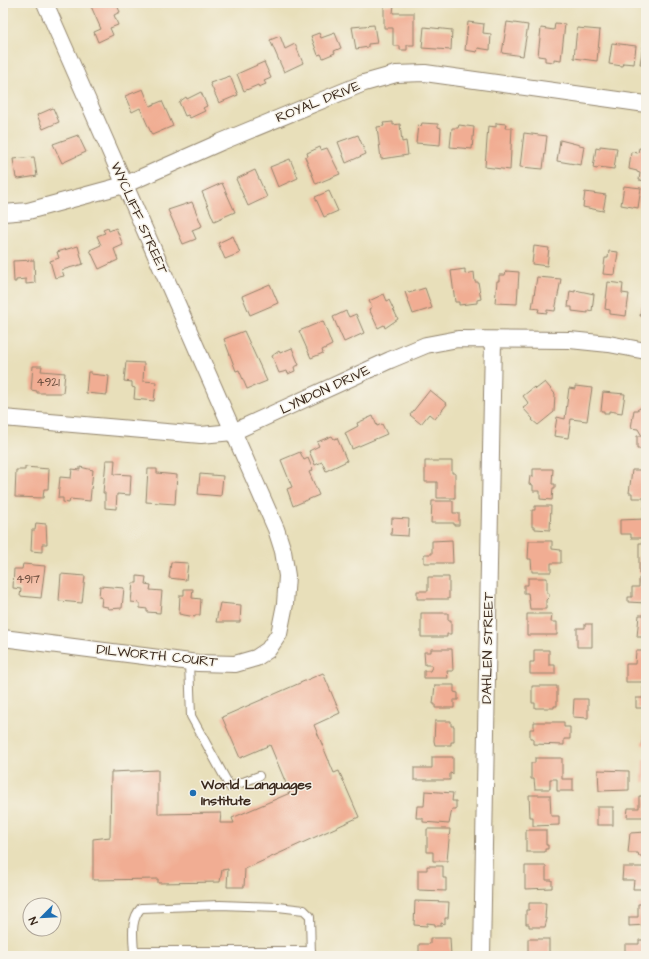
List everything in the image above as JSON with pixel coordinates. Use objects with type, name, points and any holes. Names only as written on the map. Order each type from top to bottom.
[{"type":"street","name":"WYCLIFF STREET","points":[[45,3],[233,432]]},
{"type":"street","name":"ROYAL DRIVE","points":[[3,213],[28,211],[124,185],[221,142],[350,89],[396,74],[425,73],[646,104]]},
{"type":"street","name":"LYNDON DRIVE","points":[[3,418],[201,435],[233,432],[426,345],[458,339],[570,340],[609,344],[646,351]]},
{"type":"street","name":"DAHLEN STREET","points":[[482,956],[493,340]]},
{"type":"street","name":"DILWORTH COURT","points":[[3,638],[189,662],[234,664],[256,658],[268,650],[280,634],[287,576],[283,551],[276,529],[233,432]]},
{"type":"lane","points":[[189,662],[191,716],[230,787],[259,776]]},
{"type":"lane","points":[[220,906],[278,907],[304,910],[310,916],[311,954],[134,953],[133,930],[135,915],[141,908],[220,906]]},
{"type":"building","points":[[116,3],[120,12],[114,15],[118,25],[110,28],[113,35],[98,42],[94,32],[101,29],[90,4]]},
{"type":"building","points":[[384,5],[394,5],[393,13],[414,13],[414,45],[407,45],[407,50],[400,50],[400,46],[393,46],[393,28],[384,28]]},
{"type":"building","points":[[646,5],[646,25],[643,24]]},
{"type":"building","points":[[468,22],[484,24],[483,33],[491,34],[490,50],[478,48],[477,52],[465,50]]},
{"type":"building","points":[[507,22],[528,25],[523,56],[502,53]]},
{"type":"building","points":[[555,23],[565,24],[561,60],[554,59],[554,62],[545,61],[545,57],[538,56],[541,28],[554,30]]},
{"type":"building","points":[[374,25],[377,43],[368,44],[368,47],[356,49],[352,27]]},
{"type":"building","points":[[424,27],[452,30],[451,50],[422,48]]},
{"type":"building","points":[[577,28],[600,30],[597,61],[574,58]]},
{"type":"building","points":[[319,33],[321,38],[335,33],[341,48],[334,51],[335,53],[323,58],[321,54],[318,55],[311,36]]},
{"type":"building","points":[[280,36],[285,49],[295,44],[303,63],[284,72],[270,40]]},
{"type":"building","points":[[612,43],[636,46],[634,64],[623,63],[622,66],[609,64]]},
{"type":"building","points":[[643,47],[646,47],[646,65],[640,64]]},
{"type":"building","points":[[264,62],[271,78],[264,81],[266,84],[259,87],[258,85],[244,91],[237,74]]},
{"type":"building","points":[[230,76],[238,95],[219,103],[210,83]]},
{"type":"building","points":[[143,89],[150,106],[162,101],[173,126],[152,135],[140,108],[132,112],[125,96]]},
{"type":"building","points":[[201,92],[207,106],[203,108],[205,111],[190,118],[188,115],[185,116],[179,102],[186,97],[187,99]]},
{"type":"building","points":[[53,108],[59,122],[43,129],[37,115]]},
{"type":"building","points":[[393,122],[393,125],[400,124],[402,142],[406,141],[408,155],[381,159],[377,127],[384,126],[383,123]]},
{"type":"building","points":[[422,123],[438,124],[438,127],[441,128],[440,145],[416,143],[418,125],[421,126]]},
{"type":"building","points":[[496,123],[506,124],[505,128],[512,128],[510,170],[485,167],[488,126],[496,127]]},
{"type":"building","points":[[459,125],[474,127],[472,149],[450,147],[452,128],[458,128]]},
{"type":"building","points":[[524,133],[547,136],[543,169],[520,167]]},
{"type":"building","points":[[78,135],[86,152],[62,163],[53,144]]},
{"type":"building","points":[[358,135],[366,154],[346,163],[338,142]]},
{"type":"building","points":[[560,140],[584,146],[581,165],[557,161]]},
{"type":"building","points":[[600,146],[617,148],[614,169],[598,167],[597,169],[593,168],[596,148],[600,149]]},
{"type":"building","points":[[320,147],[321,150],[327,148],[340,174],[316,184],[305,157],[308,156],[307,153]]},
{"type":"building","points":[[639,148],[646,149],[646,181],[639,180],[640,173],[629,169],[631,152],[638,153]]},
{"type":"building","points":[[34,157],[37,176],[19,179],[16,178],[13,159]]},
{"type":"building","points":[[290,159],[298,178],[278,187],[270,167]]},
{"type":"building","points":[[255,170],[267,197],[248,206],[236,179]]},
{"type":"building","points":[[222,183],[235,212],[214,221],[202,192]]},
{"type":"building","points":[[624,186],[641,188],[638,208],[621,205]]},
{"type":"building","points":[[329,191],[338,211],[324,217],[315,197]]},
{"type":"building","points":[[585,192],[606,195],[603,211],[583,207]]},
{"type":"building","points":[[192,202],[202,226],[192,230],[196,239],[183,244],[168,210]]},
{"type":"building","points":[[108,228],[109,231],[116,228],[123,245],[114,249],[118,260],[99,269],[90,250],[101,245],[97,236],[105,233],[103,230]]},
{"type":"building","points":[[233,236],[240,253],[225,259],[218,243]]},
{"type":"building","points":[[78,246],[83,264],[62,270],[64,276],[55,278],[50,261],[59,258],[57,252]]},
{"type":"building","points":[[534,246],[549,248],[547,266],[532,264]]},
{"type":"building","points":[[609,251],[618,252],[615,275],[603,274],[605,258],[608,258]]},
{"type":"building","points":[[34,260],[35,283],[26,284],[26,279],[16,280],[16,282],[14,282],[13,261]]},
{"type":"building","points":[[465,269],[465,274],[474,272],[475,282],[478,282],[481,299],[477,300],[477,303],[459,305],[459,302],[455,302],[451,271]]},
{"type":"building","points":[[506,271],[519,272],[517,304],[495,303],[499,275],[505,275]]},
{"type":"building","points":[[537,277],[561,279],[555,311],[547,310],[547,313],[538,312],[539,309],[532,308]]},
{"type":"building","points":[[608,282],[623,284],[622,293],[629,294],[626,316],[610,314],[610,310],[605,309]]},
{"type":"building","points":[[270,284],[278,303],[250,315],[242,296]]},
{"type":"building","points":[[425,288],[432,308],[413,314],[405,292],[408,291],[409,293]]},
{"type":"building","points":[[575,290],[594,294],[592,311],[588,310],[588,313],[572,311],[572,307],[568,307],[570,291],[575,292]]},
{"type":"building","points":[[644,293],[646,293],[646,316],[640,316]]},
{"type":"building","points":[[384,294],[387,301],[389,300],[398,319],[385,328],[384,325],[378,328],[369,309],[372,307],[369,301]]},
{"type":"building","points":[[346,311],[349,317],[356,314],[364,333],[344,342],[333,317]]},
{"type":"building","points":[[323,321],[332,345],[322,350],[323,353],[311,358],[299,331]]},
{"type":"building","points":[[244,331],[267,381],[247,389],[239,370],[236,371],[224,339]]},
{"type":"building","points":[[292,348],[299,365],[294,367],[295,371],[288,374],[287,371],[279,373],[272,356],[279,351],[280,353]]},
{"type":"building","points":[[126,362],[144,363],[143,381],[156,382],[154,401],[134,399],[135,388],[132,387],[132,382],[124,381]]},
{"type":"building","points":[[33,366],[42,366],[41,371],[65,373],[63,393],[37,393],[37,391],[31,390]]},
{"type":"building","points":[[88,372],[91,372],[91,374],[109,376],[107,395],[86,393]]},
{"type":"building","points":[[545,382],[555,394],[554,412],[538,425],[523,408],[529,404],[523,396],[534,387],[536,389]]},
{"type":"building","points":[[575,386],[592,388],[587,421],[571,419],[568,438],[554,436],[557,417],[565,419],[569,388],[575,389]]},
{"type":"building","points":[[430,390],[447,404],[435,419],[429,414],[421,424],[410,415]]},
{"type":"building","points":[[603,392],[625,394],[622,413],[609,411],[609,413],[604,413],[604,411],[601,411]]},
{"type":"building","points":[[646,404],[646,449],[637,449],[637,436],[642,436],[638,429],[631,428],[634,410],[637,410]]},
{"type":"building","points":[[373,416],[377,426],[382,424],[387,434],[352,449],[345,433],[358,426],[357,423]]},
{"type":"building","points":[[332,436],[334,439],[337,438],[347,461],[326,471],[322,462],[315,465],[309,451],[319,446],[317,442]]},
{"type":"building","points":[[300,452],[304,460],[308,458],[313,470],[309,472],[319,495],[293,506],[287,489],[292,487],[281,460]]},
{"type":"building","points":[[106,460],[115,460],[114,474],[131,475],[130,495],[117,494],[116,509],[105,508],[105,493],[103,493]]},
{"type":"building","points":[[425,461],[452,461],[452,473],[455,473],[455,498],[437,498],[437,482],[425,482]]},
{"type":"building","points":[[25,467],[49,469],[48,489],[44,489],[43,498],[15,497],[16,470],[25,470]]},
{"type":"building","points":[[80,467],[93,470],[90,501],[70,499],[69,503],[63,502],[63,498],[58,498],[60,477],[71,478],[72,469],[80,470]]},
{"type":"building","points":[[148,469],[157,469],[157,473],[177,475],[175,504],[146,502]]},
{"type":"building","points":[[533,469],[553,469],[552,484],[555,484],[555,488],[553,488],[552,500],[540,499],[540,491],[533,491],[533,485],[529,484],[530,476],[533,477]]},
{"type":"building","points":[[632,470],[646,470],[646,501],[644,501],[644,498],[632,498],[632,493],[629,493]]},
{"type":"building","points":[[200,474],[223,476],[221,496],[198,494]]},
{"type":"building","points":[[432,501],[453,501],[453,513],[459,513],[459,525],[454,525],[454,523],[431,523]]},
{"type":"building","points":[[535,506],[551,506],[550,530],[535,529],[535,527],[532,527],[532,510],[535,510]]},
{"type":"building","points":[[644,507],[646,507],[646,538],[631,538],[631,534],[620,534],[620,520],[644,519]]},
{"type":"building","points":[[392,518],[409,519],[408,536],[391,535]]},
{"type":"building","points":[[36,523],[46,524],[47,544],[42,544],[42,552],[31,551],[32,530],[35,530]]},
{"type":"building","points":[[452,540],[453,563],[424,563],[424,554],[432,554],[432,541]]},
{"type":"building","points":[[529,541],[552,541],[552,549],[561,550],[561,563],[551,563],[551,572],[532,572],[531,559],[528,559]]},
{"type":"building","points":[[639,543],[646,543],[646,573],[639,574]]},
{"type":"building","points":[[171,562],[188,563],[186,580],[169,578]]},
{"type":"building","points":[[23,564],[45,566],[41,598],[20,596],[21,589],[13,588],[14,569],[22,569]]},
{"type":"building","points":[[61,574],[85,576],[82,603],[59,601]]},
{"type":"building","points":[[137,576],[146,577],[145,584],[151,585],[150,590],[162,591],[160,613],[147,612],[147,609],[140,608],[140,603],[131,602],[133,583],[137,583]]},
{"type":"building","points":[[428,577],[449,577],[449,599],[417,599],[417,591],[428,591]]},
{"type":"building","points":[[528,578],[547,578],[547,593],[549,593],[549,597],[546,600],[546,609],[530,609],[528,593],[524,593],[524,585],[528,585]]},
{"type":"building","points":[[639,578],[646,578],[646,603],[628,602],[628,597],[632,597],[632,587],[639,587]]},
{"type":"building","points":[[100,586],[124,588],[122,608],[108,609],[108,607],[101,606],[102,598],[99,597]]},
{"type":"building","points":[[184,589],[193,589],[192,598],[201,599],[200,615],[195,615],[195,617],[179,614],[180,595],[184,595]]},
{"type":"building","points":[[220,603],[241,605],[240,622],[216,622]]},
{"type":"building","points":[[421,613],[448,613],[448,620],[451,620],[451,634],[447,634],[447,637],[421,637]]},
{"type":"building","points":[[527,614],[552,614],[551,622],[557,622],[557,635],[527,635]]},
{"type":"building","points":[[639,615],[646,615],[646,637],[637,637]]},
{"type":"building","points":[[585,624],[592,624],[592,647],[577,647],[577,628],[585,628]]},
{"type":"building","points":[[431,649],[452,649],[453,671],[447,671],[448,678],[424,678],[424,671],[430,671],[432,667],[431,665],[425,665],[424,652],[431,652]]},
{"type":"building","points":[[534,650],[549,650],[549,665],[555,665],[555,674],[530,674],[530,662],[534,662]]},
{"type":"building","points":[[636,651],[646,651],[644,682],[626,682],[626,664],[635,664]]},
{"type":"building","points":[[323,673],[340,713],[314,725],[334,773],[339,771],[359,817],[245,869],[244,887],[227,887],[228,869],[222,870],[220,882],[158,883],[158,879],[93,880],[93,839],[110,837],[111,772],[158,770],[158,814],[221,813],[220,823],[234,823],[232,818],[290,793],[270,745],[240,758],[222,717]]},
{"type":"building","points":[[435,685],[454,685],[454,692],[458,693],[458,700],[454,700],[454,708],[435,708],[435,704],[433,704]]},
{"type":"building","points":[[532,686],[557,686],[557,706],[554,706],[554,708],[535,708],[535,703],[532,703]]},
{"type":"building","points":[[643,687],[646,687],[646,712],[643,712],[643,708],[636,708],[636,698],[643,698]]},
{"type":"building","points":[[574,699],[588,699],[588,718],[573,717]]},
{"type":"building","points":[[435,721],[451,721],[451,726],[454,726],[454,742],[451,742],[451,745],[435,745]]},
{"type":"building","points":[[534,722],[564,722],[564,727],[570,727],[570,739],[564,739],[564,745],[533,744],[533,738],[530,738],[530,729],[534,729]]},
{"type":"building","points":[[643,724],[646,724],[646,745],[642,745],[642,741],[644,741]]},
{"type":"building","points":[[432,757],[453,757],[453,774],[450,773],[450,780],[414,780],[414,768],[432,768]]},
{"type":"building","points":[[535,758],[562,758],[562,779],[573,779],[573,791],[557,791],[557,779],[550,779],[550,789],[535,789],[534,779],[531,779],[531,763],[535,763]]},
{"type":"building","points":[[643,759],[646,759],[646,782],[643,782],[642,778]]},
{"type":"building","points":[[598,770],[629,771],[629,790],[599,791]]},
{"type":"building","points":[[425,791],[453,793],[452,801],[456,801],[456,809],[452,809],[449,824],[423,822],[423,818],[416,818],[417,806],[424,806]]},
{"type":"building","points":[[529,795],[550,795],[551,816],[559,816],[559,825],[533,826],[533,817],[530,817]]},
{"type":"building","points":[[639,796],[646,796],[646,817],[627,817],[628,808],[639,808]]},
{"type":"building","points":[[597,807],[613,807],[613,825],[597,825]]},
{"type":"building","points":[[427,829],[450,829],[447,861],[433,861],[433,852],[427,852]]},
{"type":"building","points":[[526,830],[546,830],[546,845],[548,845],[548,849],[545,849],[545,852],[526,852]]},
{"type":"building","points":[[646,832],[646,856],[639,856],[638,853],[628,853],[630,833]]},
{"type":"building","points":[[427,866],[443,866],[443,878],[446,878],[446,891],[418,890],[418,870],[427,870]]},
{"type":"building","points":[[525,866],[546,866],[546,880],[552,880],[552,888],[525,889]]},
{"type":"building","points":[[623,867],[646,867],[646,889],[633,889],[634,880],[622,880]]},
{"type":"building","points":[[415,901],[449,902],[448,918],[445,918],[445,924],[441,923],[441,926],[435,926],[435,924],[427,923],[427,926],[414,925]]},
{"type":"building","points":[[529,903],[546,903],[545,919],[547,919],[545,927],[529,927],[529,924],[526,924],[526,910],[529,910]]},
{"type":"building","points":[[638,904],[646,904],[646,925],[629,926],[629,917],[638,917]]},
{"type":"building","points":[[430,938],[450,938],[451,956],[419,956],[419,944],[430,944]]},
{"type":"building","points":[[528,939],[549,939],[549,956],[528,956]]},
{"type":"building","points":[[639,940],[646,940],[646,956],[625,956],[625,944],[639,944]]},
{"type":"place","name":"World Languages Institute","points":[[193,793]]}]
